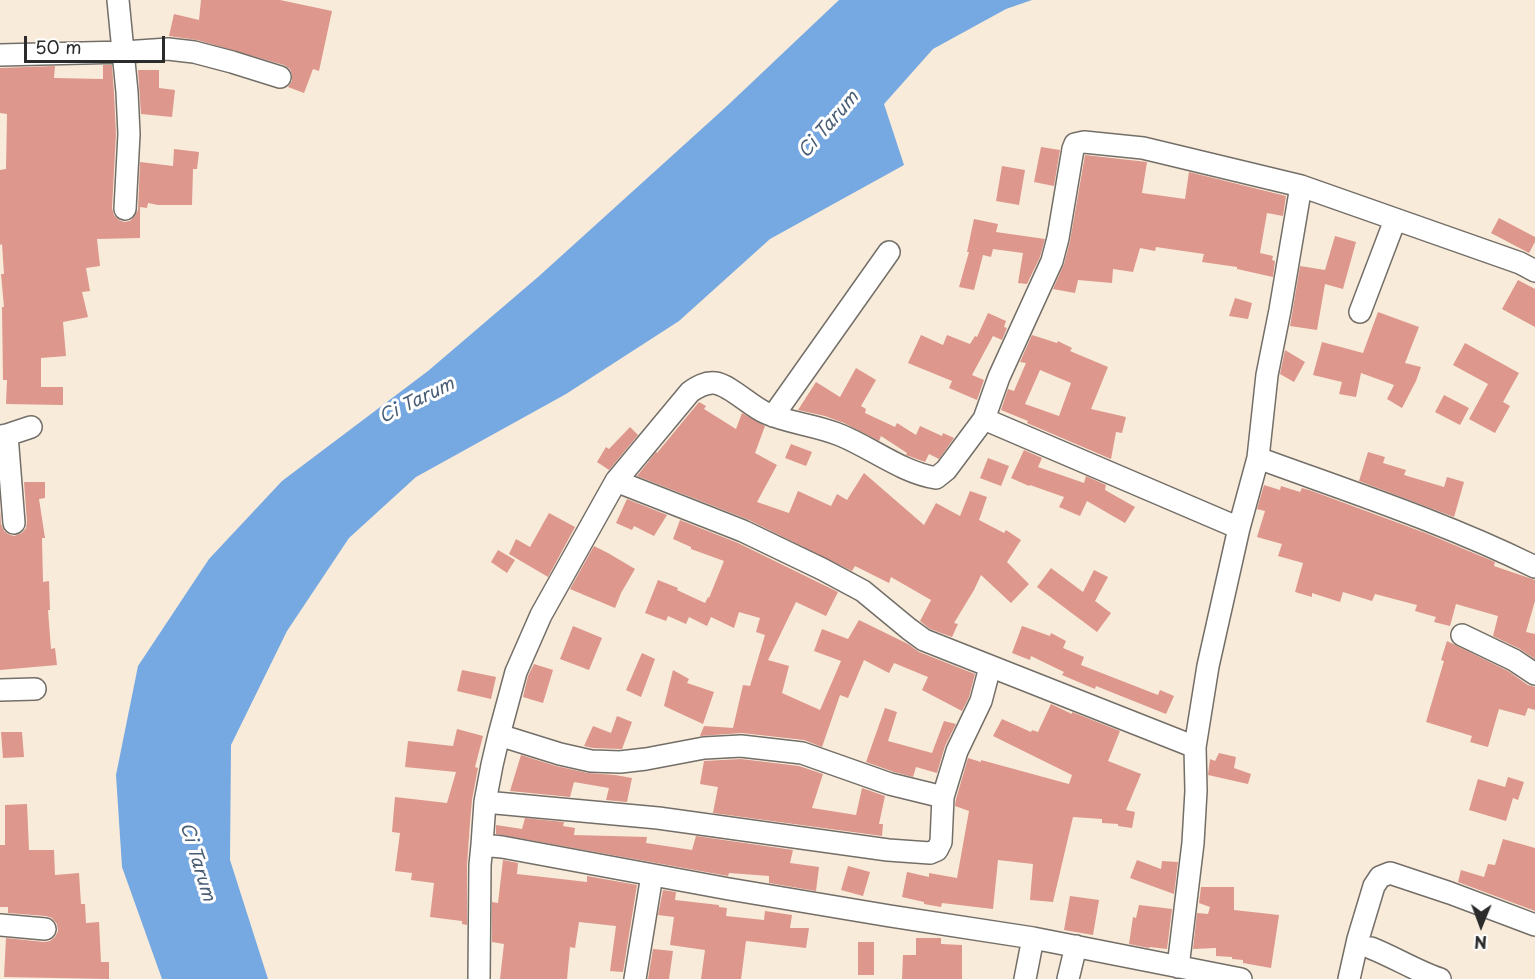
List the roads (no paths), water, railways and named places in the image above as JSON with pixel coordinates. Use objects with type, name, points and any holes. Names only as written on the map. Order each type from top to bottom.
[{"type":"street","points":[[118,0],[129,134],[125,209]]},
{"type":"street","points":[[0,55],[168,49],[194,52],[280,77]]},
{"type":"street","points":[[479,979],[480,865],[485,802],[499,735],[516,672],[541,615],[616,481],[690,392],[703,384],[724,385],[773,416],[839,434],[912,472],[936,478],[946,470],[984,419],[999,377],[1052,261],[1058,238],[1072,149],[1075,144],[1084,142],[1143,148],[1301,186],[1520,263],[1535,271]]},
{"type":"street","points":[[1178,968],[1193,843],[1196,791],[1195,747],[1208,666],[1239,528],[1258,458],[1268,375],[1301,186]]},
{"type":"street","points":[[1360,312],[1395,220]]},
{"type":"street","points":[[773,416],[889,252]]},
{"type":"street","points":[[984,419],[1239,528]]},
{"type":"street","points":[[14,523],[4,435],[31,427]]},
{"type":"street","points":[[1258,458],[1401,510],[1504,551],[1535,567]]},
{"type":"street","points":[[616,481],[743,531],[822,569],[863,591],[924,640],[1195,747]]},
{"type":"street","points":[[1462,635],[1514,660],[1535,674]]},
{"type":"street","points":[[485,802],[658,818],[888,850],[930,853],[937,850],[941,842],[943,797],[957,751],[981,701],[990,667]]},
{"type":"street","points":[[0,690],[35,689]]},
{"type":"street","points":[[499,735],[591,761],[620,762],[704,748],[741,746],[802,753],[890,784],[943,797]]},
{"type":"street","points":[[482,845],[890,916],[1033,938],[1241,979]]},
{"type":"street","points":[[1349,979],[1374,886],[1380,877],[1390,873],[1535,925]]},
{"type":"street","points":[[635,979],[652,875]]},
{"type":"street","points":[[0,926],[45,929]]},
{"type":"street","points":[[1025,979],[1033,938]]},
{"type":"street","points":[[1068,979],[1076,946]]},
{"type":"street","points":[[1371,948],[1429,977]]},
{"type":"water","name":"Ci Tarum","points":[[839,0],[1032,0],[1006,9],[933,49],[884,104],[904,165],[770,239],[679,321],[566,394],[416,477],[349,538],[287,631],[231,745],[230,860],[268,979],[162,979],[122,867],[116,775],[138,666],[209,559],[282,481],[428,371],[538,277],[727,106]]}]
